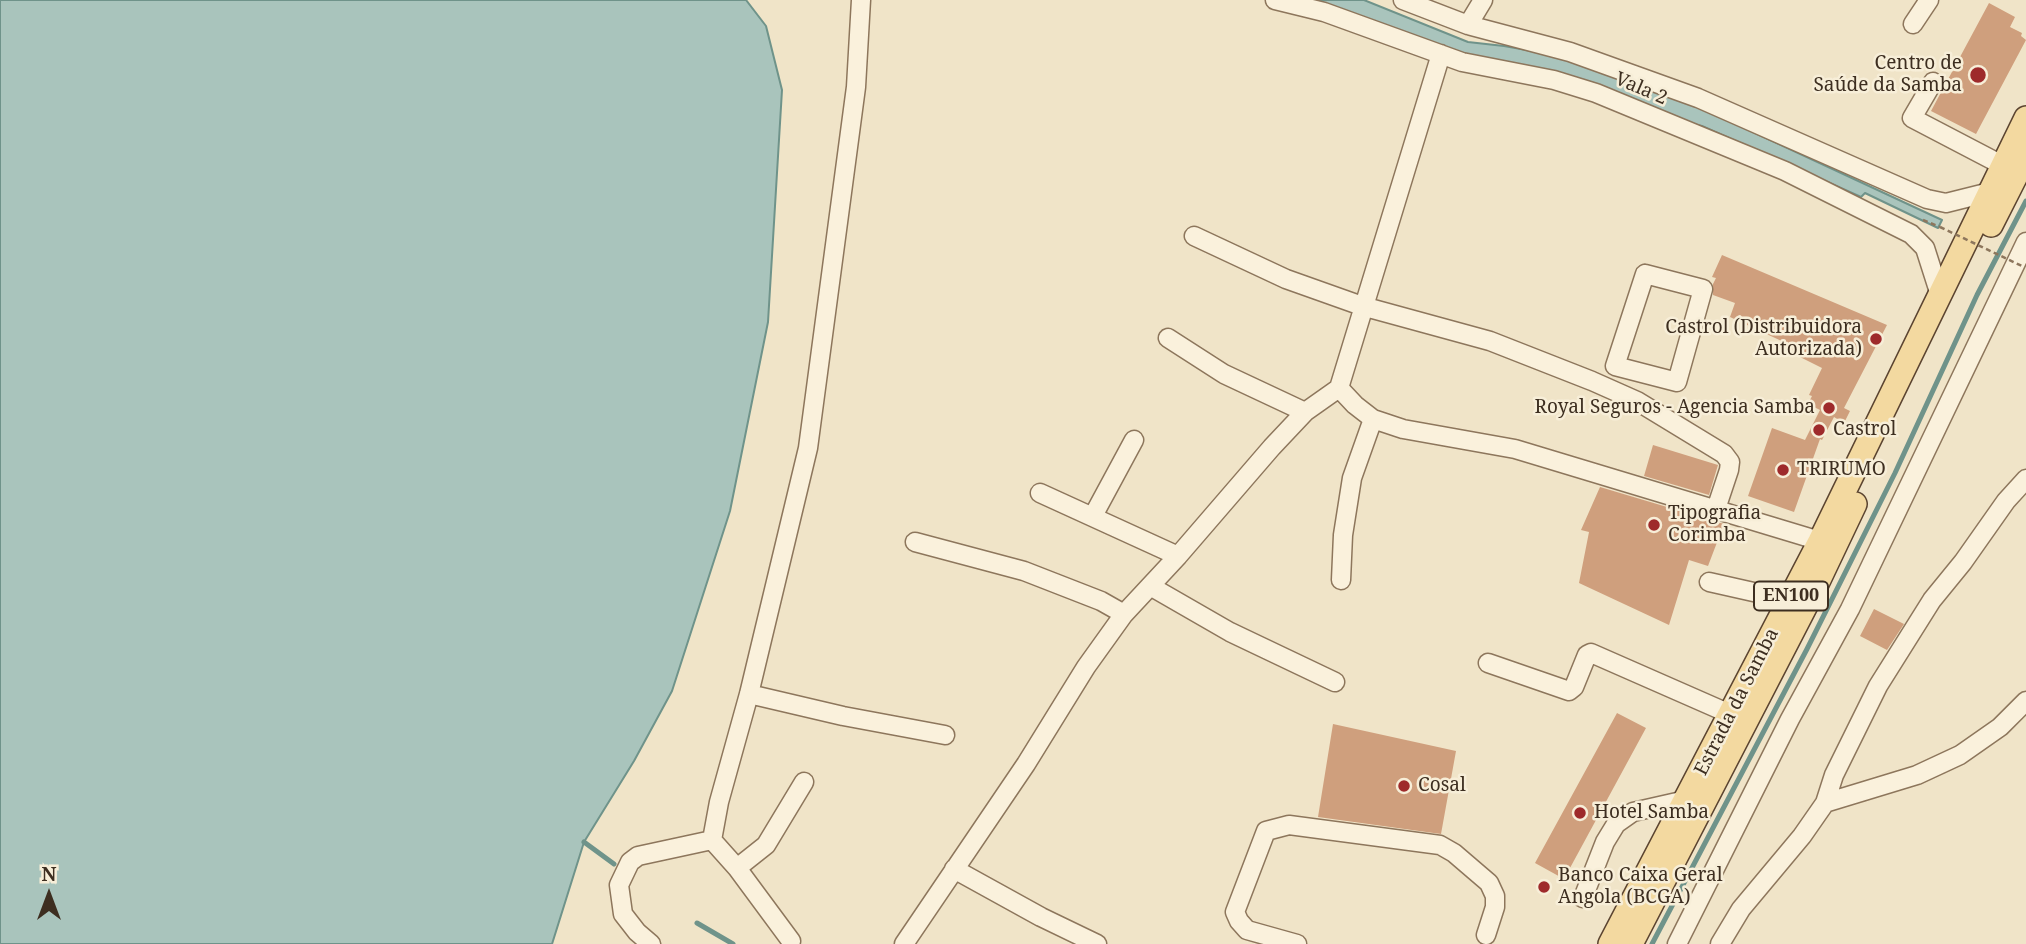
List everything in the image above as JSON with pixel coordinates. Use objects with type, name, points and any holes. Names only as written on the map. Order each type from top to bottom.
[{"type":"main road","name":"Estrada da Samba","points":[[1610,944],[1820,541],[2026,118]]},
{"type":"main road","name":"Estrada da Samba","points":[[1631,944],[1815,586],[1901,405],[2026,156]]},
{"type":"street","points":[[712,840],[719,802],[749,694],[808,448],[856,87],[861,0]]},
{"type":"street","name":"Vala 2","points":[[1275,0],[1325,12],[1462,62],[1554,80],[1597,93],[1785,171],[1910,234],[1925,248],[1940,295]]},
{"type":"street","name":"Vala 2","points":[[1403,0],[1468,25],[1570,52],[1698,98],[1927,199],[1946,204],[1990,192]]},
{"type":"street","points":[[1468,25],[1483,0]]},
{"type":"street","points":[[1913,24],[1929,0]]},
{"type":"street","points":[[905,944],[1026,764],[1086,667],[1124,614],[1305,412],[1339,388],[1441,54]]},
{"type":"street","points":[[1933,82],[1912,118],[2002,165]]},
{"type":"street","points":[[1194,236],[1286,279],[1362,306],[1490,341],[1627,397],[1724,454],[1730,462],[1729,470],[1716,509]]},
{"type":"street","points":[[1677,944],[1790,719],[1850,609],[2020,258]]},
{"type":"street","points":[[1645,274],[1703,289],[1676,382],[1637,372],[1615,366],[1645,274]]},
{"type":"street","points":[[1168,338],[1224,374],[1305,412]]},
{"type":"street","points":[[1627,397],[1637,372]]},
{"type":"street","points":[[1339,388],[1354,405],[1373,419],[1403,429],[1515,449],[1820,541]]},
{"type":"street","points":[[1341,580],[1343,535],[1352,478],[1373,419]]},
{"type":"street","points":[[1093,516],[1134,440]]},
{"type":"street","points":[[1720,944],[1741,909],[1802,836],[1825,803],[1834,775],[1862,718],[1932,600],[1963,562],[2006,500],[2026,479]]},
{"type":"street","points":[[1041,493],[1178,556]]},
{"type":"street","points":[[915,542],[1024,571],[1101,601],[1124,614]]},
{"type":"street","points":[[1709,582],[1789,600]]},
{"type":"street","points":[[1150,586],[1230,632],[1335,682]]},
{"type":"street","points":[[1488,663],[1569,691],[1574,687],[1587,655],[1591,653],[1730,714]]},
{"type":"street","points":[[749,694],[843,716],[946,735]]},
{"type":"street","points":[[1825,803],[1917,775],[1960,755],[2000,727],[2026,701]]},
{"type":"street","points":[[737,868],[766,845],[804,782]]},
{"type":"street","points":[[1583,898],[1605,842],[1616,824],[1633,812],[1686,800]]},
{"type":"street","points":[[1297,944],[1247,930],[1239,922],[1235,912],[1265,831],[1289,825],[1440,845],[1454,853],[1489,883],[1495,896],[1495,907],[1486,935]]},
{"type":"street","points":[[651,944],[623,914],[619,885],[630,862],[638,856],[712,840]]},
{"type":"street","points":[[712,840],[737,868],[794,943]]},
{"type":"street","points":[[954,869],[1097,944]]},
{"type":"path","points":[[1940,227],[2020,258]]},
{"type":"water","points":[[0,0],[746,0],[766,26],[782,90],[768,322],[730,511],[672,691],[634,761],[584,842],[552,944],[0,944]]},
{"type":"water","points":[[1305,0],[1364,0],[1468,42],[1560,56],[1602,70],[1708,111],[1942,220],[1938,228],[1865,193],[1861,197],[1702,126],[1651,115],[1465,59]]},
{"type":"building","name":"Centro de Saúde da Samba","points":[[1989,3],[2015,17],[2010,27],[2022,33],[2021,36],[2026,40],[1976,134],[1931,111]]},
{"type":"building","points":[[1722,255],[1887,325],[1844,408],[1850,411],[1844,423],[1834,417],[1822,440],[1820,439],[1794,512],[1748,496],[1772,428],[1805,440],[1820,410],[1808,404],[1812,396],[1809,395],[1822,368],[1786,350],[1788,344],[1730,317],[1735,303],[1713,295],[1716,278],[1712,277]]},
{"type":"building","points":[[1653,445],[1718,465],[1709,495],[1644,476]]},
{"type":"building","points":[[1600,487],[1724,524],[1708,566],[1689,560],[1669,625],[1579,583],[1589,532],[1581,530]]},
{"type":"building","points":[[1874,609],[1904,624],[1887,650],[1860,636]]},
{"type":"building","points":[[1617,713],[1646,728],[1564,879],[1535,863]]},
{"type":"building","points":[[1333,724],[1456,751],[1441,834],[1318,817]]},
{"type":"waterway","points":[[1652,944],[1807,649],[1895,473],[1977,295],[2026,201]]},
{"type":"waterway","points":[[584,842],[614,864]]},
{"type":"waterway","points":[[697,923],[733,944]]},
{"type":"place","name":"Centro de Saúde da Samba","points":[[1978,75]]},
{"type":"place","name":"Castrol (Distribuidora Autorizada)","points":[[1876,339]]},
{"type":"place","name":"Royal Seguros - Agencia Samba","points":[[1829,408]]},
{"type":"place","name":"Castrol","points":[[1819,430]]},
{"type":"place","name":"TRIRUMO","points":[[1783,470]]},
{"type":"place","name":"Tipografia Corimba","points":[[1654,525]]},
{"type":"place","name":"Cosal","points":[[1404,786]]},
{"type":"place","name":"Hotel Samba","points":[[1580,813]]},
{"type":"place","name":"Banco Caixa Geral Angola (BCGA)","points":[[1544,887]]}]
